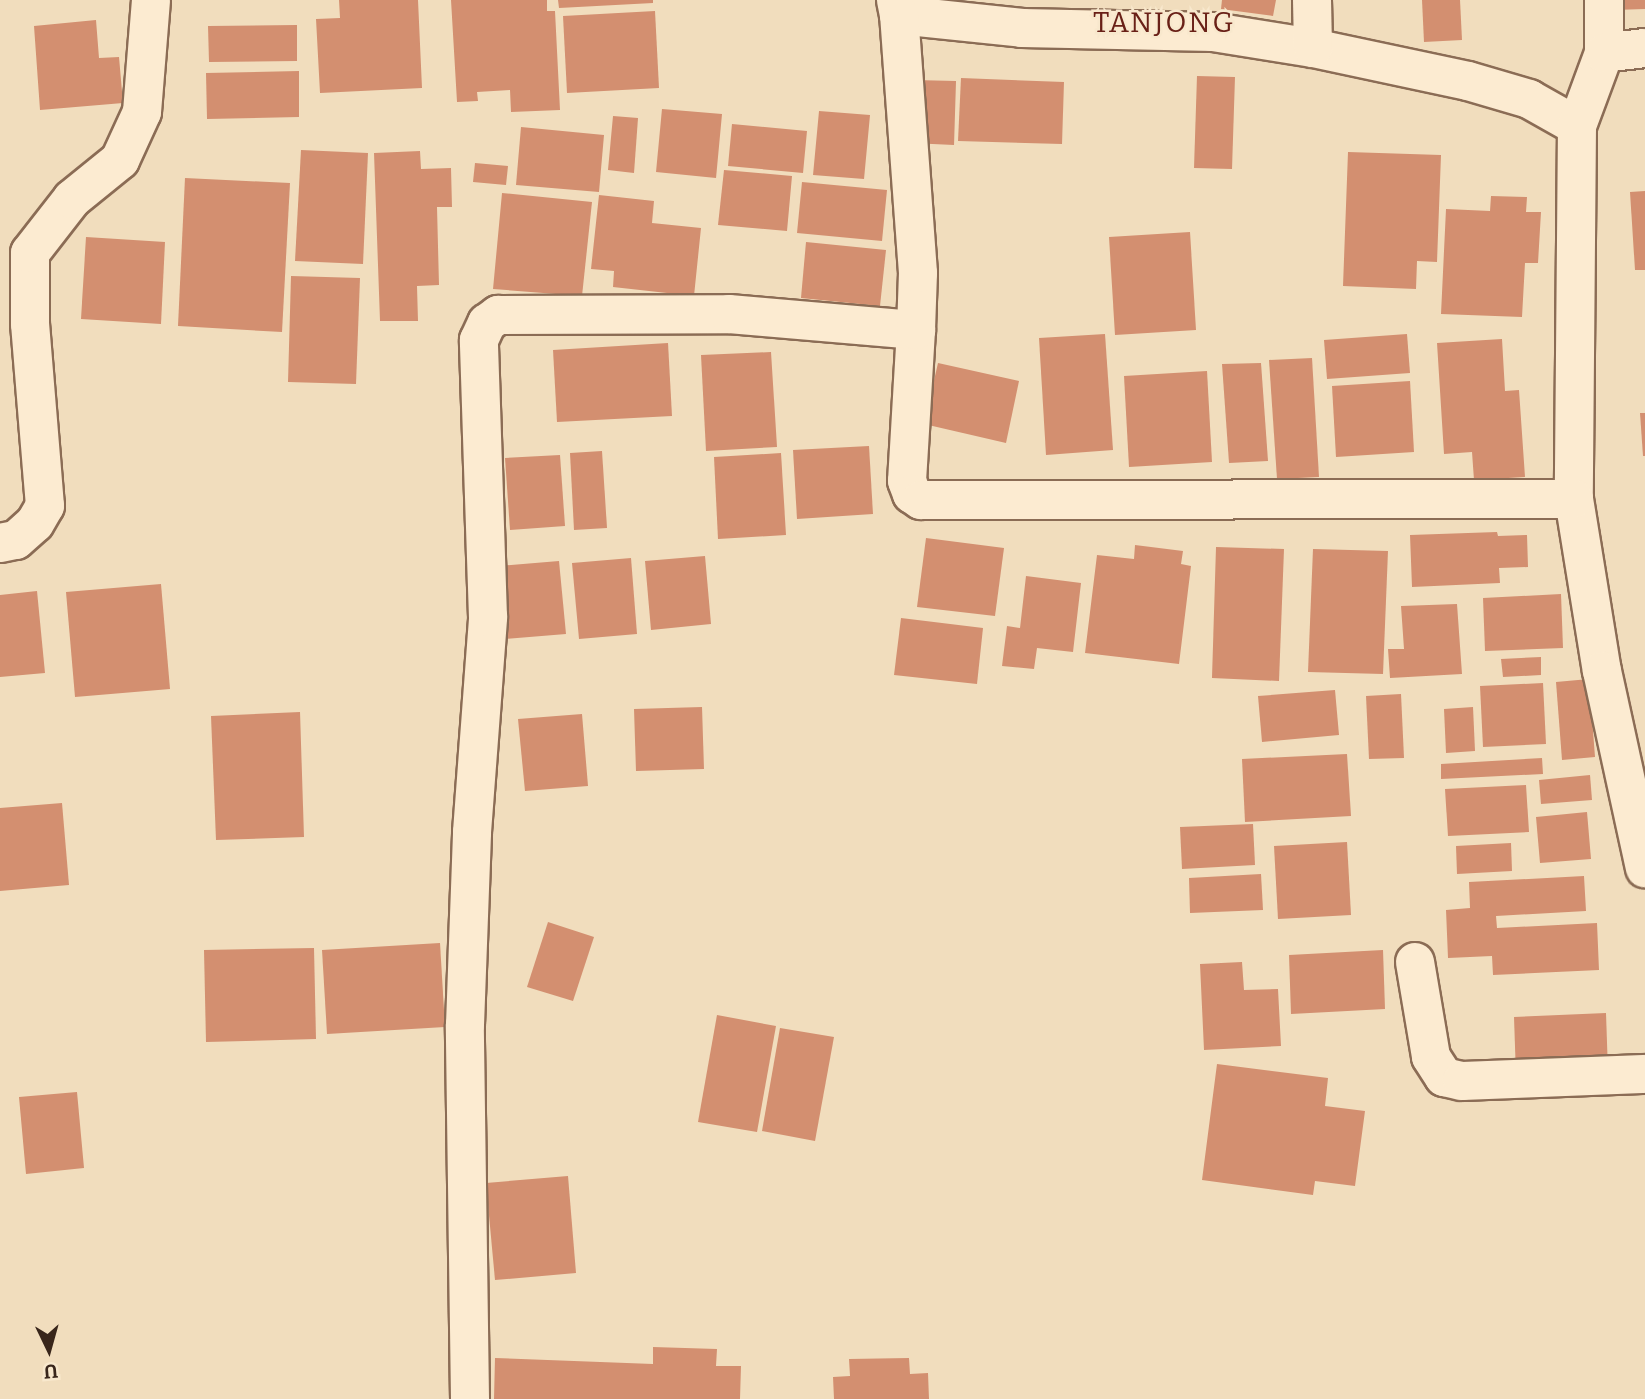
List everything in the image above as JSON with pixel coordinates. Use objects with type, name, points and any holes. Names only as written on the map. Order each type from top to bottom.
[{"type":"street","points":[[0,543],[16,540],[45,506],[15,321],[30,253],[72,199],[120,160],[142,111],[151,0]]},
{"type":"street","points":[[1312,0],[1313,48]]},
{"type":"street","points":[[1604,0],[1604,52],[1577,126],[1574,499],[1602,671],[1645,868]]},
{"type":"street","points":[[1574,499],[921,500],[912,494],[907,481],[918,274],[898,7],[1022,28],[1213,32],[1313,48],[1468,81],[1529,99],[1577,126]]},
{"type":"street","points":[[1604,52],[1645,48]]},
{"type":"street","points":[[470,1399],[465,1025],[472,832],[488,617],[479,340],[487,323],[498,315],[729,314],[916,330]]},
{"type":"street","points":[[1415,962],[1430,1057],[1444,1077],[1462,1081],[1645,1074]]},
{"type":"building","points":[[339,0],[418,0],[422,88],[320,93],[316,19],[340,18]]},
{"type":"building","points":[[451,0],[547,0],[547,11],[555,11],[560,110],[511,112],[510,90],[477,92],[478,101],[457,102]]},
{"type":"building","points":[[558,0],[653,0],[653,3],[559,8]]},
{"type":"building","points":[[1222,0],[1276,0],[1273,16],[1221,9]]},
{"type":"building","points":[[1422,0],[1460,0],[1462,40],[1424,42]]},
{"type":"building","points":[[1613,0],[1645,0],[1645,9],[1614,10]]},
{"type":"building","points":[[655,11],[659,88],[567,93],[563,16]]},
{"type":"building","points":[[96,20],[99,58],[119,57],[123,103],[40,110],[34,26]]},
{"type":"building","points":[[297,25],[297,61],[209,62],[208,26]]},
{"type":"building","points":[[299,71],[299,117],[207,119],[206,73]]},
{"type":"building","points":[[1197,76],[1235,77],[1232,169],[1194,168]]},
{"type":"building","points":[[961,78],[1064,82],[1062,144],[958,141]]},
{"type":"building","points":[[914,80],[956,81],[954,145],[911,143]]},
{"type":"building","points":[[662,109],[722,114],[716,178],[656,172]]},
{"type":"building","points":[[819,111],[870,115],[864,179],[813,175]]},
{"type":"building","points":[[613,116],[638,118],[634,173],[608,170]]},
{"type":"building","points":[[732,124],[807,131],[803,173],[728,166]]},
{"type":"building","points":[[521,127],[604,135],[599,192],[516,185]]},
{"type":"building","points":[[301,150],[368,153],[363,264],[295,261]]},
{"type":"building","points":[[420,151],[421,169],[451,168],[452,207],[437,207],[439,285],[417,286],[418,321],[380,321],[374,153]]},
{"type":"building","points":[[1348,152],[1441,155],[1437,262],[1417,261],[1416,289],[1343,286]]},
{"type":"building","points":[[475,163],[508,166],[506,185],[473,182]]},
{"type":"building","points":[[724,170],[792,176],[787,231],[718,225]]},
{"type":"building","points":[[185,178],[290,183],[282,332],[178,326]]},
{"type":"building","points":[[802,182],[887,190],[882,241],[797,233]]},
{"type":"building","points":[[1645,191],[1645,270],[1635,270],[1630,192]]},
{"type":"building","points":[[502,193],[592,202],[582,296],[493,289]]},
{"type":"building","points":[[599,195],[654,201],[652,223],[701,228],[694,296],[613,287],[614,271],[591,269]]},
{"type":"building","points":[[1491,196],[1527,197],[1526,212],[1541,212],[1538,263],[1525,263],[1522,317],[1441,314],[1446,209],[1490,211]]},
{"type":"building","points":[[1190,232],[1196,330],[1115,335],[1109,237]]},
{"type":"building","points":[[86,237],[165,242],[161,324],[81,319]]},
{"type":"building","points":[[806,242],[886,250],[880,306],[801,298]]},
{"type":"building","points":[[291,276],[360,278],[356,384],[288,382]]},
{"type":"building","points":[[1105,334],[1113,450],[1046,455],[1039,338]]},
{"type":"building","points":[[1407,334],[1410,373],[1327,379],[1324,340]]},
{"type":"building","points":[[1502,339],[1505,391],[1519,390],[1525,477],[1474,480],[1472,452],[1444,454],[1437,343]]},
{"type":"building","points":[[668,343],[672,416],[557,422],[553,350]]},
{"type":"building","points":[[771,352],[777,447],[706,451],[701,355]]},
{"type":"building","points":[[1312,358],[1319,477],[1277,479],[1269,360]]},
{"type":"building","points":[[938,363],[1019,381],[1006,443],[924,424]]},
{"type":"building","points":[[1261,363],[1268,461],[1229,463],[1222,364]]},
{"type":"building","points":[[1207,371],[1212,462],[1129,467],[1124,376]]},
{"type":"building","points":[[1410,381],[1414,452],[1336,457],[1332,386]]},
{"type":"building","points":[[1640,413],[1645,413],[1645,456],[1643,456]]},
{"type":"building","points":[[869,446],[873,514],[797,519],[793,450]]},
{"type":"building","points":[[602,451],[607,528],[574,530],[570,453]]},
{"type":"building","points":[[781,453],[786,535],[718,539],[714,457]]},
{"type":"building","points":[[560,455],[565,526],[510,530],[505,458]]},
{"type":"building","points":[[1497,532],[1498,536],[1527,535],[1528,567],[1499,568],[1500,583],[1412,587],[1410,535]]},
{"type":"building","points":[[926,538],[1004,548],[995,616],[917,607]]},
{"type":"building","points":[[1135,545],[1183,551],[1181,564],[1191,566],[1179,664],[1085,653],[1097,555],[1134,559]]},
{"type":"building","points":[[1216,547],[1284,549],[1279,681],[1212,678]]},
{"type":"building","points":[[1313,549],[1388,551],[1383,674],[1308,672]]},
{"type":"building","points":[[705,556],[711,624],[651,630],[645,561]]},
{"type":"building","points":[[631,558],[637,634],[579,639],[572,563]]},
{"type":"building","points":[[559,561],[566,634],[505,639],[498,566]]},
{"type":"building","points":[[1026,576],[1081,583],[1073,652],[1037,648],[1034,669],[1002,666],[1007,626],[1020,628]]},
{"type":"building","points":[[161,584],[170,689],[75,697],[66,592]]},
{"type":"building","points":[[37,591],[45,673],[0,677],[0,595]]},
{"type":"building","points":[[1561,594],[1563,648],[1485,651],[1483,598]]},
{"type":"building","points":[[1457,604],[1462,674],[1390,678],[1388,649],[1404,649],[1401,606]]},
{"type":"building","points":[[901,618],[983,628],[977,684],[894,675]]},
{"type":"building","points":[[1541,657],[1541,675],[1503,677],[1501,659]]},
{"type":"building","points":[[1589,679],[1595,757],[1562,760],[1556,682]]},
{"type":"building","points":[[1543,683],[1546,744],[1483,747],[1480,686]]},
{"type":"building","points":[[1335,690],[1339,735],[1262,742],[1258,696]]},
{"type":"building","points":[[1401,694],[1404,758],[1369,759],[1366,696]]},
{"type":"building","points":[[702,707],[704,769],[636,771],[634,709]]},
{"type":"building","points":[[1473,707],[1475,751],[1446,753],[1444,709]]},
{"type":"building","points":[[300,712],[304,837],[216,840],[211,716]]},
{"type":"building","points":[[582,714],[588,786],[525,791],[518,719]]},
{"type":"building","points":[[1347,754],[1351,816],[1245,822],[1242,759]]},
{"type":"building","points":[[1542,758],[1543,774],[1441,779],[1441,764]]},
{"type":"building","points":[[1590,775],[1592,800],[1541,804],[1539,780]]},
{"type":"building","points":[[1526,785],[1529,832],[1448,836],[1445,789]]},
{"type":"building","points":[[62,803],[69,885],[0,891],[0,808]]},
{"type":"building","points":[[1587,812],[1591,859],[1540,863],[1536,817]]},
{"type":"building","points":[[1253,824],[1255,865],[1182,869],[1180,827]]},
{"type":"building","points":[[1347,842],[1351,915],[1278,919],[1274,846]]},
{"type":"building","points":[[1511,843],[1512,871],[1457,874],[1456,846]]},
{"type":"building","points":[[1261,874],[1263,910],[1190,913],[1189,878]]},
{"type":"building","points":[[1584,876],[1586,911],[1496,916],[1497,928],[1597,923],[1599,970],[1493,975],[1492,956],[1448,958],[1446,910],[1470,908],[1469,882]]},
{"type":"building","points":[[548,922],[594,937],[573,1001],[527,987]]},
{"type":"building","points":[[440,943],[445,1027],[327,1034],[322,950]]},
{"type":"building","points":[[314,948],[316,1039],[206,1042],[204,950]]},
{"type":"building","points":[[1383,950],[1385,1009],[1291,1014],[1289,955]]},
{"type":"building","points":[[1242,962],[1244,990],[1278,989],[1281,1046],[1204,1050],[1200,964]]},
{"type":"building","points":[[1606,1013],[1608,1072],[1516,1076],[1514,1017]]},
{"type":"building","points":[[717,1015],[776,1026],[757,1132],[698,1122]]},
{"type":"building","points":[[780,1028],[834,1037],[815,1141],[762,1131]]},
{"type":"building","points":[[1217,1064],[1328,1078],[1325,1106],[1365,1111],[1355,1186],[1315,1181],[1313,1195],[1202,1180]]},
{"type":"building","points":[[77,1092],[84,1168],[26,1174],[19,1097]]},
{"type":"building","points":[[568,1176],[576,1273],[495,1280],[486,1183]]},
{"type":"building","points":[[653,1347],[717,1349],[716,1366],[741,1366],[740,1399],[494,1399],[495,1358],[653,1364]]},
{"type":"building","points":[[909,1358],[910,1374],[928,1373],[929,1399],[834,1399],[833,1377],[850,1376],[849,1359]]},
{"type":"district","name":"TANJONG","points":[[1164,23]]}]
